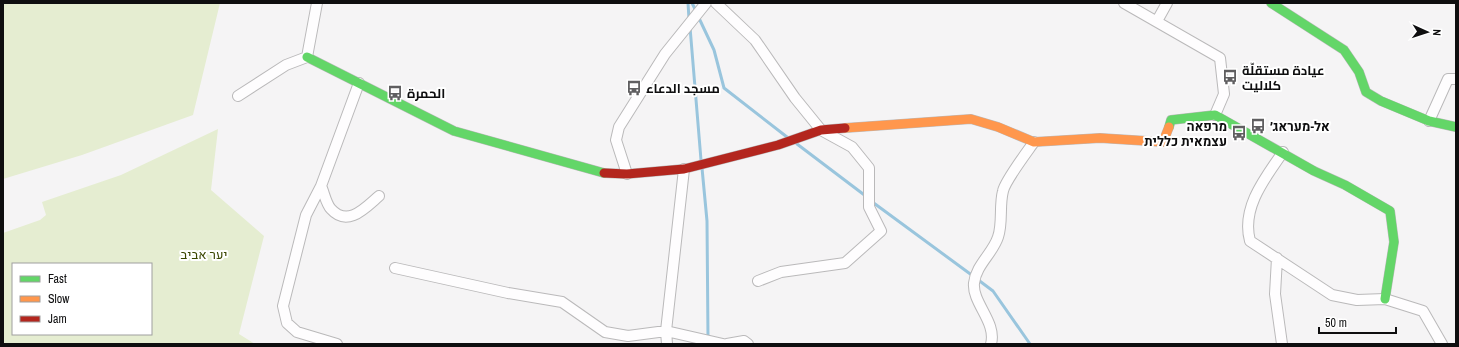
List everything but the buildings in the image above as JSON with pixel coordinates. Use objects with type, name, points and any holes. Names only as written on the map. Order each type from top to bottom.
[{"type":"street","points":[[307,57],[317,3]]},
{"type":"street","points":[[627,174],[616,140],[619,127],[665,54],[706,3]]},
{"type":"street","points":[[716,3],[755,40],[795,98],[821,130],[852,147],[869,168],[869,207],[881,231],[845,263],[781,272],[758,281]]},
{"type":"street","points":[[1124,3],[1220,58],[1224,94],[1215,115]]},
{"type":"street","points":[[1157,21],[1167,3]]},
{"type":"street","points":[[1271,3],[1344,50],[1359,72],[1366,92],[1381,101],[1429,121],[1456,127]]},
{"type":"street","points":[[238,96],[286,65],[307,57],[454,131],[603,173],[627,174],[684,169],[778,146],[821,130],[971,119],[998,127],[1034,142],[1100,138],[1163,142],[1171,120],[1215,115],[1283,152],[1314,171],[1345,185],[1390,211],[1394,242],[1385,299]]},
{"type":"street","points":[[1429,121],[1448,79],[1456,79]]},
{"type":"street","points":[[337,344],[297,332],[287,323],[283,306],[306,215],[321,186],[359,83]]},
{"type":"street","points":[[991,344],[993,338],[986,314],[976,295],[974,283],[980,268],[998,237],[1003,190],[1034,142]]},
{"type":"street","points":[[1283,152],[1251,204],[1248,232],[1250,241],[1332,295],[1357,300],[1385,299],[1423,311],[1442,344]]},
{"type":"street","points":[[667,344],[666,332],[684,169]]},
{"type":"street","points":[[321,186],[331,209],[344,216],[354,216],[379,196]]},
{"type":"street","points":[[1276,258],[1275,294],[1282,344]]},
{"type":"street","points":[[395,268],[508,293],[562,302],[605,332],[628,336],[666,332],[723,344]]},
{"type":"street","points":[[727,344],[744,341],[748,344]]},
{"type":"green space","points":[[3,3],[220,3],[193,115],[82,155],[3,179]]},
{"type":"green space","name":"יער אביב","points":[[218,129],[211,190],[264,236],[239,334],[255,344],[3,344],[3,233],[40,220],[46,215],[42,202],[121,175]]},
{"type":"waterway","points":[[688,3],[689,19]]},
{"type":"waterway","points":[[692,3],[696,11]]},
{"type":"waterway","points":[[698,16],[714,50],[724,88],[787,137]]},
{"type":"waterway","points":[[690,27],[701,160]]},
{"type":"waterway","points":[[797,144],[867,197]]},
{"type":"waterway","points":[[702,168],[707,221],[708,338]]},
{"type":"waterway","points":[[871,201],[973,276]]},
{"type":"waterway","points":[[977,279],[993,291],[1030,344]]},
{"type":"traffic: fast","points":[[1271,3],[1344,50],[1359,72],[1366,92],[1381,101],[1429,121],[1456,127]]},
{"type":"traffic: fast","points":[[307,57],[454,131],[604,173]]},
{"type":"traffic: fast","points":[[1169,127],[1171,120],[1215,115],[1314,171],[1345,185],[1390,211],[1394,242],[1385,299]]},
{"type":"traffic: slow","points":[[845,128],[971,119],[998,127],[1034,142],[1100,138],[1163,142],[1169,127]]},
{"type":"traffic: jam","points":[[604,173],[627,174],[684,169],[778,145],[821,130],[845,128]]},
{"type":"place","name":"عيادة مستقلّة كلاليت","points":[[1230,77]]},
{"type":"place","name":"مسجد الدعاء","points":[[634,88]]},
{"type":"place","name":"الحمرة","points":[[395,93]]},
{"type":"place","name":"אל-מעראג׳","points":[[1258,126]]},
{"type":"place","name":"מרפאה עצמאית כללית","points":[[1239,133]]}]
